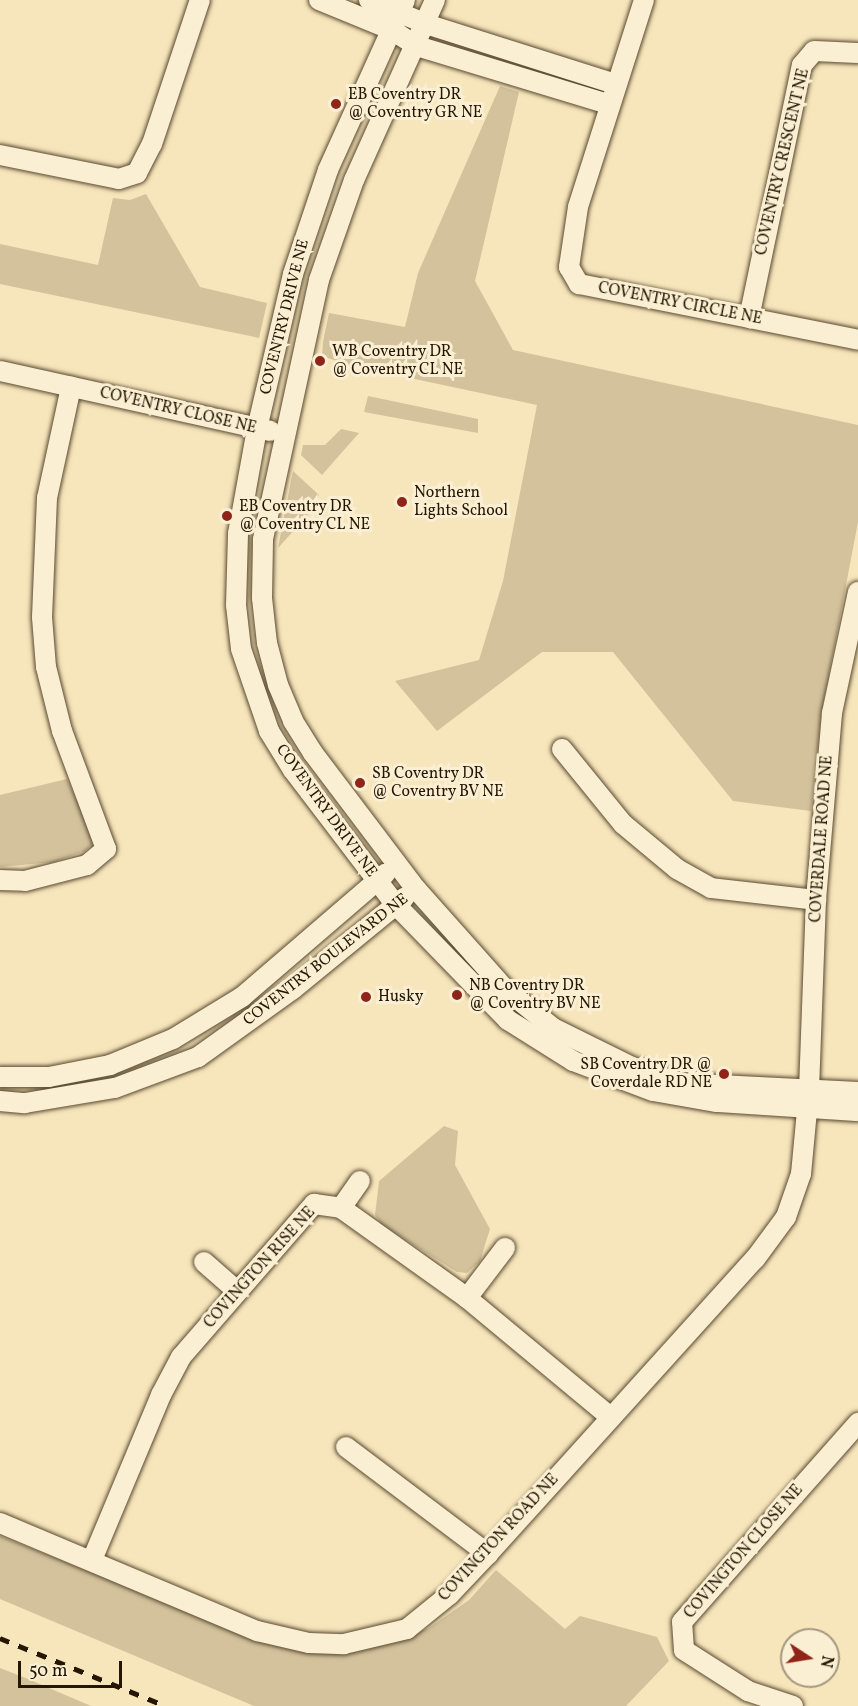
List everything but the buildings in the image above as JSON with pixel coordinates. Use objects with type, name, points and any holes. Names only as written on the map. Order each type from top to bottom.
[{"type":"street","points":[[0,155],[119,179],[137,173],[152,144],[200,0]]},
{"type":"street","points":[[319,0],[399,15],[615,84]]},
{"type":"street","points":[[369,0],[399,15],[417,46],[608,104]]},
{"type":"street","name":"COVENTRY DRIVE NE","points":[[435,0],[417,46],[354,180],[319,280],[263,540],[262,598],[267,643],[293,721],[396,864],[498,995]]},
{"type":"street","name":"COVENTRY CIRCLE NE","points":[[644,0],[608,104],[578,207],[569,267],[579,284],[858,340]]},
{"type":"street","name":"COVENTRY DRIVE NE","points":[[399,15],[325,180],[293,274],[257,429],[238,534],[237,605],[242,649],[269,731],[293,770],[395,904],[498,995],[553,1028],[632,1067],[679,1083],[808,1099],[858,1111]]},
{"type":"street","name":"COVENTRY CRESCENT NE","points":[[750,318],[802,65],[814,51],[858,53]]},
{"type":"street","name":"COVENTRY CLOSE NE","points":[[0,371],[285,435]]},
{"type":"street","points":[[0,880],[25,881],[87,865],[106,849],[62,731],[46,667],[42,617],[47,498],[71,387]]},
{"type":"street","name":"COVERDALE ROAD NE","points":[[808,1099],[816,900],[832,712],[858,592]]},
{"type":"street","points":[[562,749],[623,824],[677,869],[711,888],[816,900]]},
{"type":"street","name":"COVENTRY BOULEVARD NE","points":[[0,1077],[49,1077],[110,1065],[173,1040],[242,997],[396,864]]},
{"type":"street","name":"COVENTRY BOULEVARD NE","points":[[0,1101],[25,1103],[115,1088],[198,1057],[293,989],[416,889]]},
{"type":"street","points":[[272,970],[293,989]]},
{"type":"street","name":"COVENTRY DRIVE NE","points":[[808,1099],[858,1092]]},
{"type":"street","name":"COVINGTON ROAD NE","points":[[0,1523],[257,1631],[309,1643],[344,1644],[407,1629],[449,1595],[488,1554],[609,1416],[755,1259],[786,1217],[801,1174],[808,1099]]},
{"type":"street","points":[[341,1208],[360,1181]]},
{"type":"street","name":"COVINGTON RISE NE","points":[[92,1560],[181,1357],[236,1290],[314,1204],[341,1208],[467,1298],[609,1416]]},
{"type":"street","points":[[467,1298],[505,1248]]},
{"type":"street","points":[[204,1262],[236,1290]]},
{"type":"street","name":"COVINGTON CLOSE NE","points":[[793,1706],[748,1691],[684,1650],[682,1622],[858,1423]]},
{"type":"street","points":[[346,1447],[488,1554]]},
{"type":"shaded area","points":[[500,86],[519,92],[475,281],[513,350],[858,425],[858,522],[821,716],[811,811],[733,801],[613,652],[542,652],[437,731],[395,681],[479,660],[503,581],[537,405],[349,365],[322,356],[323,342],[329,313],[405,327],[418,273]]},
{"type":"shaded area","points":[[146,194],[200,287],[267,303],[259,338],[0,284],[0,244],[98,265],[113,198],[130,200]]},
{"type":"shaded area","points":[[368,396],[478,419],[478,433],[364,412]]},
{"type":"shaded area","points":[[341,429],[359,433],[322,475],[301,455],[303,445],[325,445]]},
{"type":"shaded area","points":[[293,471],[319,495],[313,502],[317,505],[278,548]]},
{"type":"shaded area","points":[[67,779],[93,835],[92,844],[85,851],[54,862],[0,867],[0,795]]},
{"type":"shaded area","points":[[444,1126],[458,1131],[455,1165],[490,1229],[480,1261],[467,1273],[457,1272],[382,1225],[375,1215],[379,1181]]},
{"type":"shaded area","points":[[0,1536],[274,1645],[363,1649],[388,1644],[429,1628],[469,1600],[496,1570],[565,1629],[580,1616],[657,1637],[669,1661],[626,1706],[254,1706],[0,1599]]},
{"type":"shaded area","points":[[0,1668],[28,1679],[91,1706],[0,1706]]},
{"type":"railway","points":[[0,1638],[166,1706]]},
{"type":"place","name":"EB Coventry DR @ Coventry GR NE","points":[[336,104]]},
{"type":"place","name":"WB Coventry DR @ Coventry CL NE","points":[[320,361]]},
{"type":"place","name":"Northern Lights School","points":[[402,502]]},
{"type":"place","name":"EB Coventry DR @ Coventry CL NE","points":[[227,516]]},
{"type":"place","name":"SB Coventry DR @ Coventry BV NE","points":[[360,783]]},
{"type":"place","name":"NB Coventry DR @ Coventry BV NE","points":[[457,995]]},
{"type":"place","name":"Husky","points":[[366,997]]},
{"type":"place","name":"SB Coventry DR @ Coverdale RD NE","points":[[724,1074]]}]
